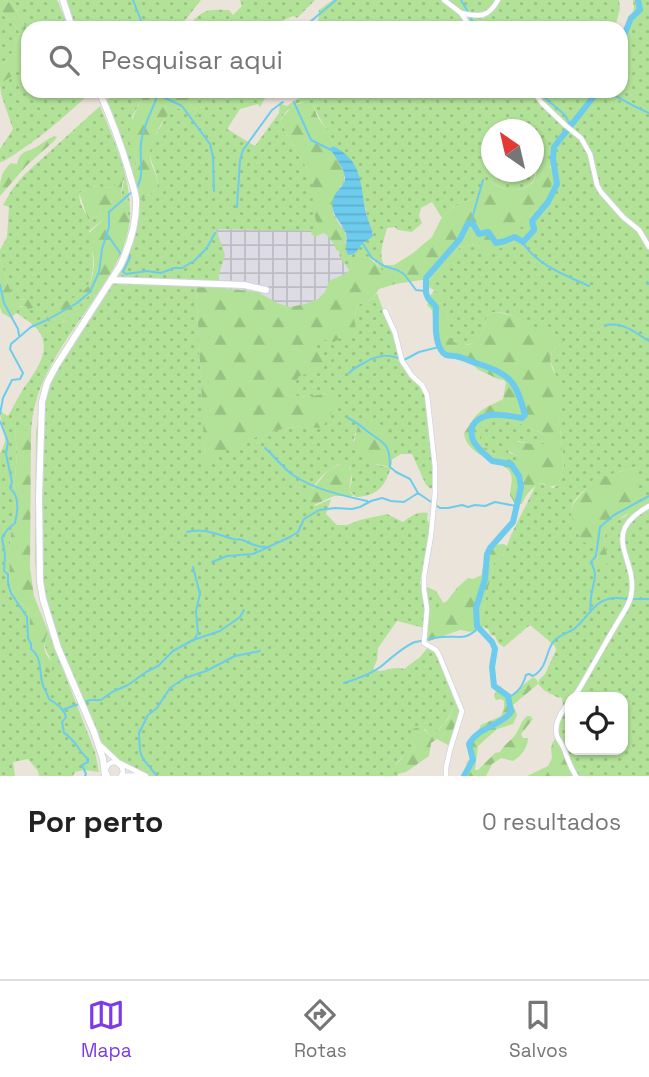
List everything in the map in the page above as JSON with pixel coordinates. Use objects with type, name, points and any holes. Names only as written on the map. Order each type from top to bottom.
[{"type":"main road","points":[[63,0],[70,21]]},
{"type":"main road","points":[[102,98],[122,149],[136,196],[133,232],[127,252],[112,280],[47,383],[42,402],[40,430],[38,562],[41,590],[58,648],[97,743],[106,774]]},
{"type":"main road","points":[[112,280],[244,285],[266,290]]},
{"type":"street","points":[[444,0],[461,13],[466,21]]},
{"type":"street","points":[[461,13],[477,16],[485,14],[494,8],[498,0]]},
{"type":"street","points":[[538,98],[581,138],[587,148],[601,192],[622,217],[639,230],[649,233]]},
{"type":"street","points":[[639,230],[649,247]]},
{"type":"street","points":[[385,311],[395,333],[402,362],[427,395],[435,492],[424,576],[427,609],[424,643],[439,655],[462,711],[450,750],[446,776]]},
{"type":"street","points":[[577,692],[631,597],[624,530],[627,523],[649,506]]},
{"type":"street","points":[[565,708],[558,722],[557,735],[565,752]]},
{"type":"street","points":[[97,743],[118,762],[123,769],[122,776],[145,776]]},
{"type":"street","points":[[566,755],[576,776]]},
{"type":"street","points":[[106,774],[110,763],[118,762],[145,776]]},
{"type":"shaded area","points":[[367,151],[379,245],[319,324],[295,425],[203,459],[194,226]]},
{"type":"green space","points":[[0,0],[4,0],[13,4],[22,21],[21,60],[13,75],[0,84],[0,65],[15,47],[19,32],[0,12]]},
{"type":"green space","points":[[4,0],[57,0],[66,21],[22,21],[13,4]]},
{"type":"green space","points":[[66,0],[201,0],[184,21],[73,21]]},
{"type":"green space","points":[[240,0],[315,0],[297,18],[293,16],[282,21],[192,21],[206,11],[229,10],[233,15],[242,6]]},
{"type":"green space","points":[[333,0],[619,0],[620,8],[617,21],[318,21],[319,10]]},
{"type":"green space","points":[[633,0],[649,0],[649,776],[578,776],[566,755],[628,755],[628,692],[565,692],[565,753],[558,727],[563,701],[561,697],[545,691],[538,684],[556,650],[555,646],[530,625],[504,647],[488,629],[479,629],[494,562],[503,556],[536,485],[539,483],[553,488],[558,485],[564,466],[557,379],[550,359],[552,352],[561,344],[526,323],[497,312],[488,316],[476,342],[455,344],[447,334],[447,315],[439,302],[438,294],[427,282],[453,263],[459,248],[474,244],[487,250],[512,245],[518,229],[531,220],[530,216],[546,201],[551,187],[551,166],[544,165],[544,119],[481,119],[481,182],[489,182],[479,197],[456,204],[442,218],[432,202],[421,208],[419,216],[422,223],[412,232],[395,227],[387,228],[382,256],[384,265],[394,265],[393,270],[382,270],[373,259],[365,257],[349,270],[334,244],[346,239],[345,246],[362,244],[373,232],[364,203],[313,104],[308,102],[298,103],[289,109],[280,121],[312,176],[317,225],[312,231],[216,229],[225,255],[219,283],[196,285],[205,460],[271,432],[297,427],[322,428],[327,393],[308,397],[289,395],[312,342],[354,318],[358,305],[372,299],[377,293],[389,319],[398,348],[398,360],[421,387],[428,400],[434,486],[431,489],[426,485],[412,454],[401,454],[391,460],[393,448],[359,424],[353,441],[357,447],[372,463],[391,467],[383,485],[370,495],[356,497],[349,490],[352,480],[350,467],[339,464],[319,480],[312,490],[310,501],[315,506],[331,499],[326,514],[337,525],[347,525],[387,514],[403,522],[411,516],[428,513],[427,519],[431,528],[420,584],[436,591],[444,604],[427,613],[425,628],[397,621],[378,648],[373,669],[404,669],[429,646],[439,654],[461,706],[453,709],[434,735],[429,735],[425,729],[412,741],[415,749],[406,753],[396,764],[398,776],[149,776],[119,760],[99,739],[37,584],[36,432],[40,407],[55,372],[124,264],[136,229],[138,202],[157,189],[150,146],[168,114],[180,108],[192,119],[198,112],[188,98],[265,98],[260,107],[258,104],[240,109],[227,129],[255,146],[279,113],[280,101],[287,106],[299,98],[628,98],[628,24],[634,8]],"holes":[[[636,467],[628,515],[606,529],[606,550],[597,559],[597,545],[581,541],[571,511],[576,499],[592,481]]]},
{"type":"green space","points":[[0,12],[19,32],[15,47],[0,65]]},
{"type":"green space","points":[[21,59],[21,98],[84,98],[39,137],[0,162],[0,149],[13,129],[0,84],[15,71]]},
{"type":"green space","points":[[109,98],[142,98],[132,117],[135,156],[138,160],[132,172],[105,102]]},
{"type":"green space","points":[[142,98],[189,98],[191,105],[198,112],[192,120],[184,110],[175,110],[164,120],[150,151],[157,189],[138,202],[132,172],[138,160],[129,134],[133,117]]},
{"type":"green space","points":[[307,101],[313,104],[317,116],[331,136],[333,146],[330,148],[344,173],[333,214],[347,236],[340,243],[334,244],[323,233],[315,237],[311,234],[317,225],[312,176],[280,121],[292,106]]},
{"type":"green space","points":[[100,106],[125,175],[130,219],[127,215],[127,202],[121,197],[124,180],[113,188],[91,186],[79,193],[88,219],[105,215],[104,219],[89,231],[93,259],[91,277],[82,292],[49,311],[63,322],[87,297],[91,294],[96,296],[62,346],[44,380],[37,398],[31,438],[26,432],[15,431],[15,499],[9,553],[10,585],[15,599],[27,607],[30,615],[30,640],[34,653],[44,671],[52,669],[45,644],[48,631],[95,752],[99,772],[84,770],[75,772],[73,776],[39,776],[28,759],[13,762],[15,776],[0,776],[0,453],[5,436],[0,410],[8,416],[36,370],[44,346],[38,330],[16,313],[18,307],[26,306],[25,299],[13,299],[0,259],[0,250],[7,237],[9,207],[3,205],[24,175]]},
{"type":"green space","points":[[54,136],[57,137],[54,141],[26,166],[0,196],[1,177],[7,167],[11,163],[17,164],[23,154]]},
{"type":"green space","points":[[548,160],[550,165],[551,190],[543,205],[530,216],[531,220],[518,229],[512,245],[494,250],[474,244],[459,248],[456,260],[449,268],[428,279],[379,289],[372,299],[358,305],[354,318],[356,329],[334,342],[321,339],[313,342],[323,355],[324,370],[299,376],[289,395],[308,397],[327,393],[335,400],[331,414],[322,428],[294,427],[271,432],[205,461],[196,284],[221,285],[223,288],[258,292],[290,307],[305,304],[318,299],[325,292],[329,281],[345,274],[368,256],[382,270],[393,270],[394,265],[432,237],[441,219],[456,204],[479,197],[484,182],[508,190],[518,190],[533,182],[544,182],[544,162]]},
{"type":"green space","points":[[123,177],[121,197],[127,202],[127,215],[130,219],[118,260],[96,296],[91,294],[63,321],[48,321],[45,317],[51,309],[84,291],[94,269],[93,252],[87,237],[105,216],[88,219],[79,193],[91,186],[113,188],[119,178]]},
{"type":"green space","points":[[489,182],[532,182],[521,189],[510,191]]},
{"type":"green space","points":[[0,259],[13,299],[31,299],[36,307],[28,309],[26,306],[20,306],[11,318],[2,313],[0,307]]},
{"type":"green space","points":[[434,291],[440,293],[439,302],[445,308],[447,316],[447,335],[455,343],[468,345],[476,342],[488,316],[497,312],[516,318],[563,342],[552,352],[550,359],[559,382],[564,466],[558,485],[548,487],[539,483],[529,492],[522,504],[515,504],[510,495],[512,478],[509,470],[481,455],[468,444],[464,433],[479,412],[503,399],[506,383],[479,370],[466,360],[447,353],[436,343],[432,310],[427,305]],"holes":[[[500,417],[546,435],[549,441],[547,444],[508,440],[502,444],[502,447],[520,458],[518,463],[496,455],[483,445],[480,439],[481,429],[491,420]]]},
{"type":"green space","points":[[500,416],[546,435],[550,441],[547,444],[531,444],[518,441],[508,452],[521,458],[518,463],[499,456],[488,450],[479,434],[485,424]]},
{"type":"green space","points":[[362,422],[377,423],[391,429],[394,439],[391,467],[371,463],[353,445],[358,426]]},
{"type":"green space","points":[[17,425],[25,428],[31,438],[30,568],[34,596],[48,631],[44,646],[52,663],[49,673],[44,671],[34,653],[27,607],[15,599],[10,585],[9,553],[15,499]]},
{"type":"green space","points":[[344,463],[351,471],[349,490],[353,496],[334,496],[312,506],[310,492],[328,471]]},
{"type":"green space","points":[[636,467],[640,497],[638,504],[634,510],[606,529],[604,545],[608,558],[605,569],[601,571],[597,562],[598,545],[581,542],[572,517],[572,507],[597,473],[605,476]]},
{"type":"green space","points":[[504,544],[507,546],[503,556],[494,562],[479,629],[470,632],[460,630],[429,641],[423,637],[426,613],[447,601],[468,578],[482,575],[488,549]]},
{"type":"green space","points":[[533,677],[538,684],[513,705],[517,715],[513,724],[497,729],[478,746],[475,770],[495,753],[500,752],[525,718],[530,716],[533,719],[521,734],[523,738],[528,738],[524,751],[513,761],[501,758],[492,764],[486,776],[464,776],[467,762],[472,756],[468,742],[475,737],[481,725],[501,716],[504,701],[496,700],[494,696],[497,689],[501,686],[504,694],[509,697]]},
{"type":"green space","points":[[457,705],[461,706],[449,744],[437,739],[431,743],[429,756],[406,772],[398,774],[396,765],[406,753],[415,749],[410,734],[413,729],[420,728],[429,735],[434,735]]},
{"type":"green space","points":[[557,736],[578,776],[527,776],[548,766],[552,758],[553,742]]},
{"type":"water","points":[[333,146],[355,165],[373,236],[355,253],[348,255],[346,233],[333,208],[334,197],[344,183],[345,174],[330,148]]},
{"type":"waterway","points":[[133,0],[141,21]]},
{"type":"waterway","points":[[311,21],[336,0]]},
{"type":"waterway","points":[[461,0],[468,12]]},
{"type":"waterway","points":[[628,26],[631,18],[640,10],[638,0]]},
{"type":"waterway","points":[[470,17],[472,21]]},
{"type":"waterway","points":[[137,187],[141,171],[142,137],[156,98]]},
{"type":"waterway","points":[[165,98],[182,106],[210,144],[214,191]]},
{"type":"waterway","points":[[545,98],[562,112],[569,126]]},
{"type":"waterway","points":[[464,776],[473,760],[469,744],[473,738],[511,712],[508,696],[494,686],[492,667],[495,649],[477,626],[476,608],[485,579],[487,554],[513,522],[521,487],[519,476],[511,464],[492,461],[476,446],[472,428],[483,417],[503,415],[522,418],[525,415],[515,386],[504,375],[443,352],[436,335],[436,307],[426,293],[426,278],[460,239],[468,223],[473,224],[479,234],[488,232],[496,243],[515,237],[523,242],[534,230],[532,221],[548,202],[557,184],[554,147],[592,98]]},
{"type":"waterway","points":[[619,98],[649,113]]},
{"type":"waterway","points":[[237,207],[243,150],[272,110],[283,102]]},
{"type":"waterway","points":[[294,102],[311,140],[331,150]]},
{"type":"waterway","points":[[471,222],[482,182]]},
{"type":"waterway","points":[[0,414],[3,398],[12,380],[20,379],[23,373],[10,349],[11,344],[31,327],[77,303],[90,292],[99,272],[109,227],[109,212],[133,191]]},
{"type":"waterway","points":[[106,233],[121,254]]},
{"type":"waterway","points":[[126,256],[130,257],[123,272],[126,274],[147,271],[161,273],[182,268],[207,248],[215,233]]},
{"type":"waterway","points":[[522,242],[543,263],[589,286]]},
{"type":"waterway","points":[[363,244],[372,258],[404,274],[416,290],[425,291]]},
{"type":"waterway","points":[[0,285],[4,303],[19,335]]},
{"type":"waterway","points":[[606,325],[624,326],[649,341]]},
{"type":"waterway","points":[[349,373],[374,358],[388,356],[404,360],[419,352],[439,347]]},
{"type":"waterway","points":[[348,418],[385,444],[390,467],[410,479],[418,493],[440,508],[485,506],[495,502],[516,506]]},
{"type":"waterway","points":[[0,421],[8,442],[6,454],[12,482],[10,488],[17,504],[15,523],[2,538],[4,571],[8,574],[11,593],[27,617],[28,638],[31,649],[38,657],[44,688],[49,699],[65,714],[62,722],[64,733],[88,759],[88,762],[82,765],[85,776]]},
{"type":"waterway","points":[[265,448],[301,480],[367,501]]},
{"type":"waterway","points":[[212,562],[227,556],[253,554],[290,537],[298,532],[304,519],[319,510],[352,509],[382,498],[404,502],[418,493]]},
{"type":"waterway","points":[[590,612],[595,577],[591,562],[596,556],[600,527],[614,515],[649,496]]},
{"type":"waterway","points":[[187,532],[205,531],[267,547]]},
{"type":"waterway","points":[[193,567],[200,594],[196,611],[198,633],[194,640]]},
{"type":"waterway","points":[[509,697],[520,688],[526,675],[533,676],[542,668],[555,640],[574,629],[596,605],[609,599],[627,599]]},
{"type":"waterway","points":[[633,599],[649,599]]},
{"type":"waterway","points":[[62,710],[90,700],[101,700],[158,666],[173,651],[193,640],[220,631],[240,617],[244,610]]},
{"type":"waterway","points":[[344,683],[375,670],[415,642],[465,636],[478,628]]},
{"type":"waterway","points":[[157,776],[143,759],[139,733],[148,715],[157,708],[170,688],[185,678],[235,656],[260,651]]}]
